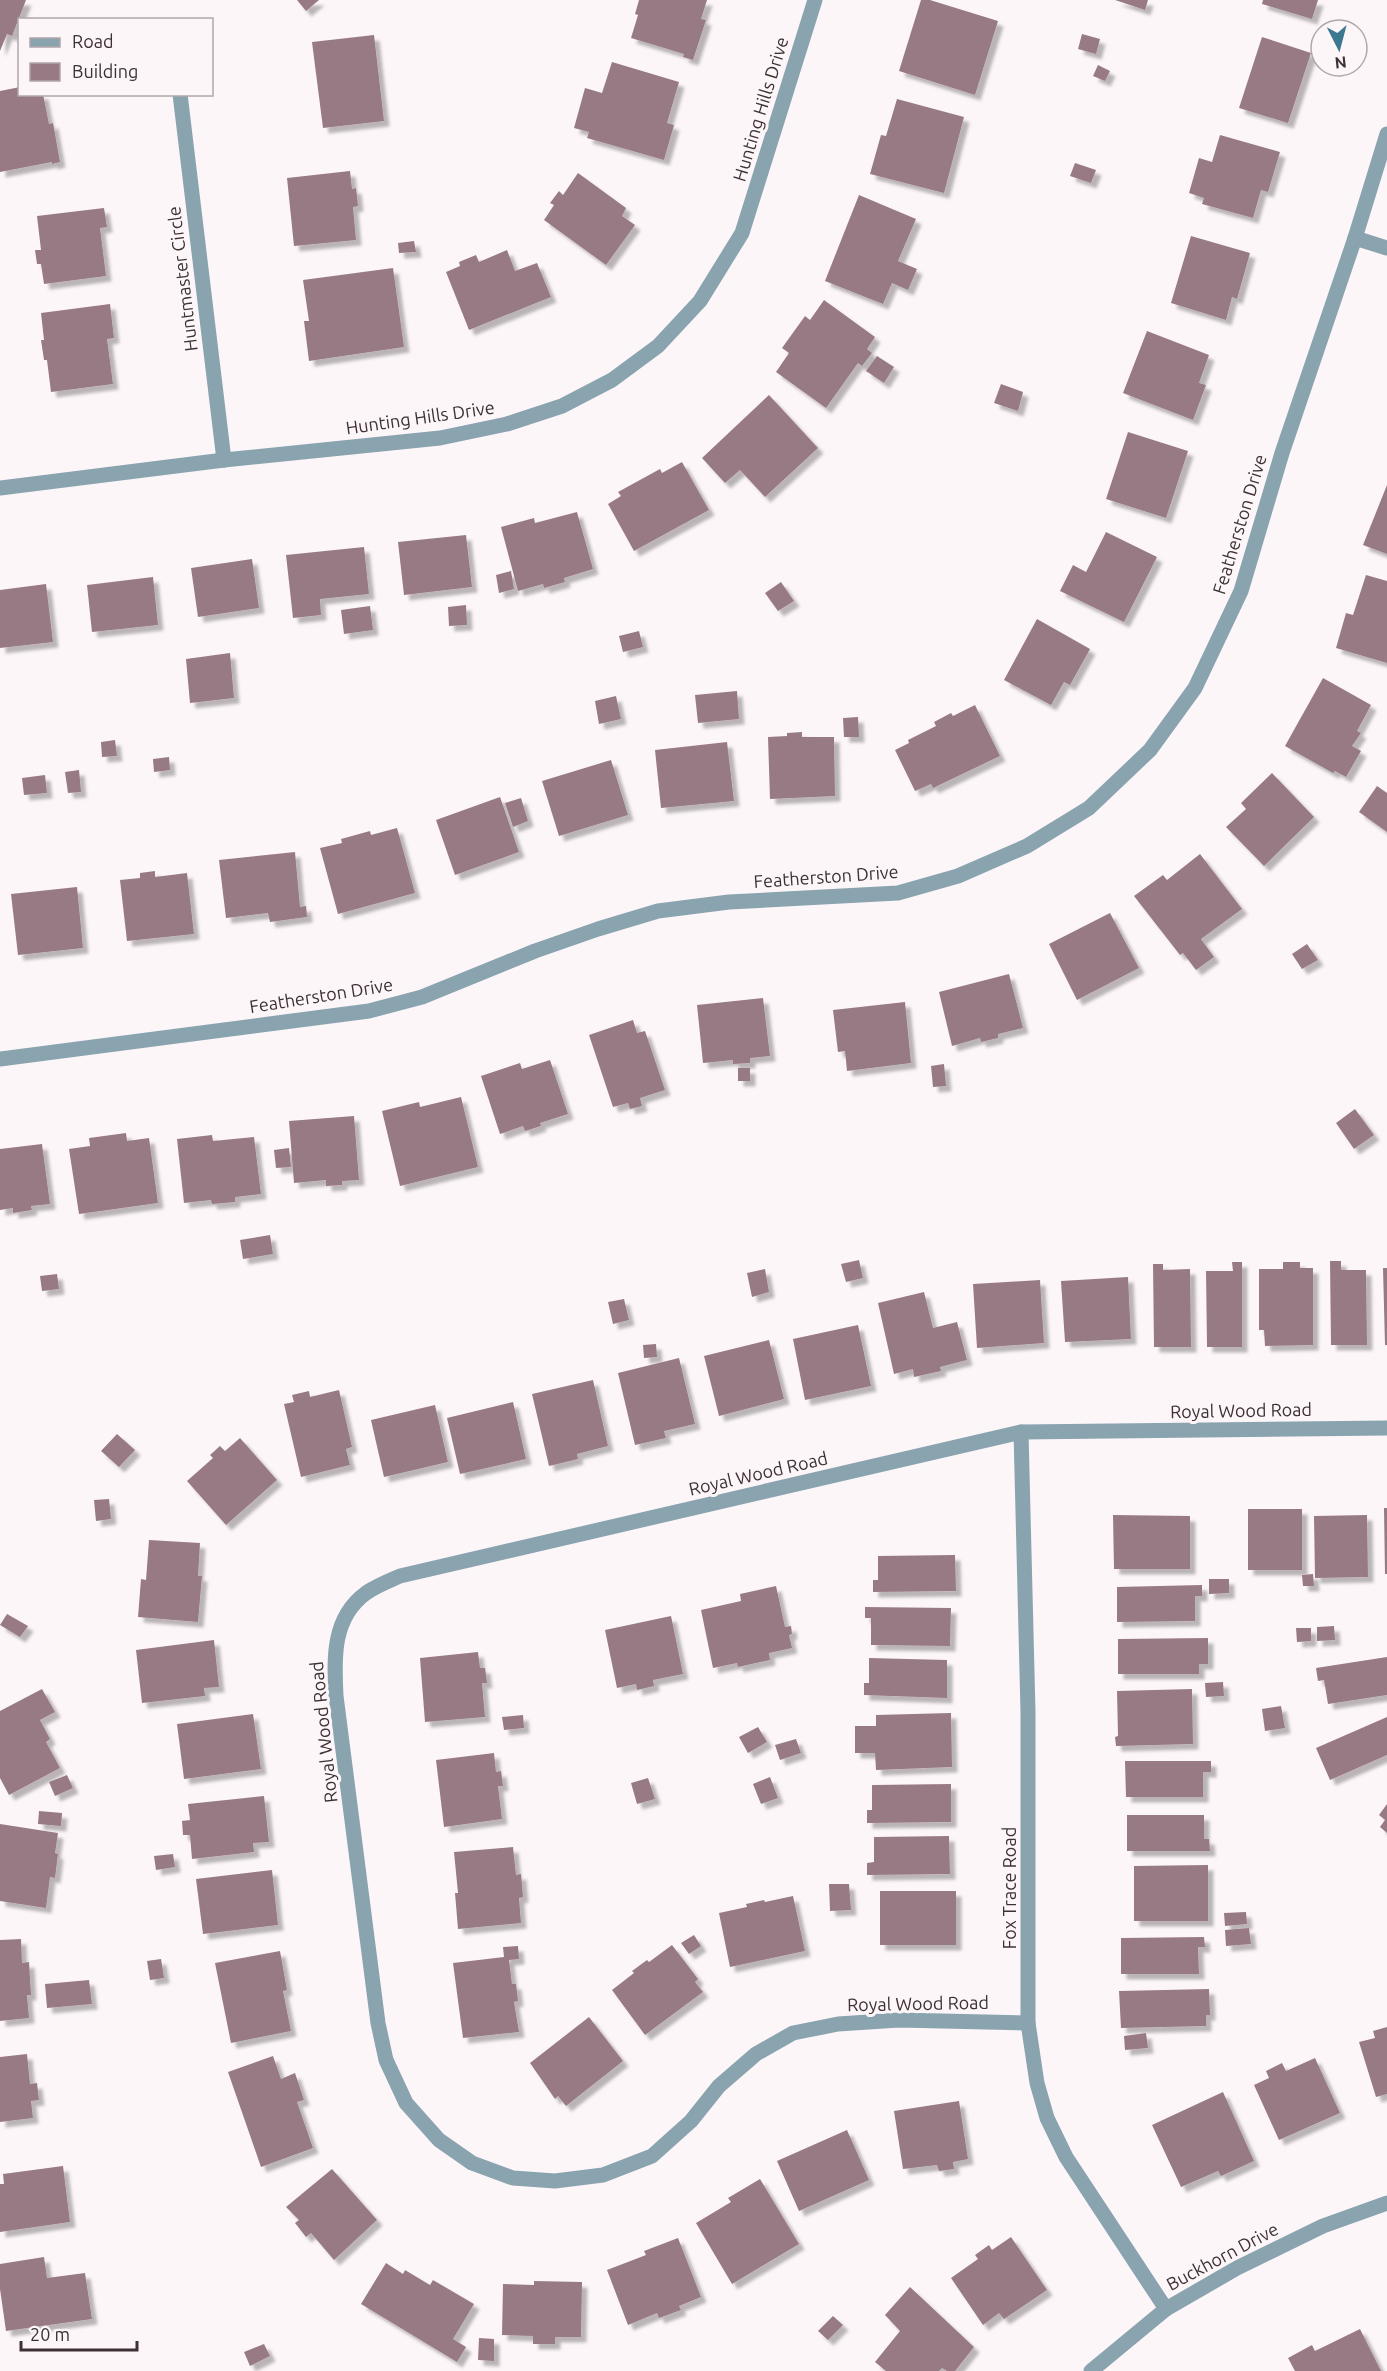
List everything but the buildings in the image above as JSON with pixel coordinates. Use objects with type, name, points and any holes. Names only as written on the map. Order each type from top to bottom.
[{"type":"street","name":"Hunting Hills Drive","points":[[0,488],[224,460],[440,438],[507,424],[562,406],[612,380],[658,346],[700,302],[742,233],[815,0]]},
{"type":"street","name":"Huntmaster Circle","points":[[180,96],[224,460]]},
{"type":"street","name":"Featherston Drive","points":[[0,1059],[369,1011],[422,997],[546,948],[657,911],[729,902],[898,893],[958,876],[1036,840],[1089,808],[1150,750],[1195,688],[1241,591],[1282,453],[1387,134]]},
{"type":"street","points":[[1354,238],[1387,248]]},
{"type":"street","name":"Royal Wood Road","points":[[1028,2023],[899,2020],[838,2024],[793,2033],[756,2054],[719,2086],[691,2121],[652,2156],[603,2175],[555,2181],[513,2178],[472,2163],[439,2140],[406,2103],[386,2060],[378,2023],[336,1696],[334,1659],[339,1632],[349,1609],[367,1592],[400,1576],[1021,1432],[1387,1428]]},
{"type":"street","name":"Fox Trace Road","points":[[1021,1432],[1029,1712],[1028,2023],[1037,2083],[1047,2118],[1066,2157],[1166,2309]]},
{"type":"street","name":"Buckhorn Drive","points":[[1091,2371],[1166,2309],[1237,2268],[1323,2226],[1387,2203]]}]
